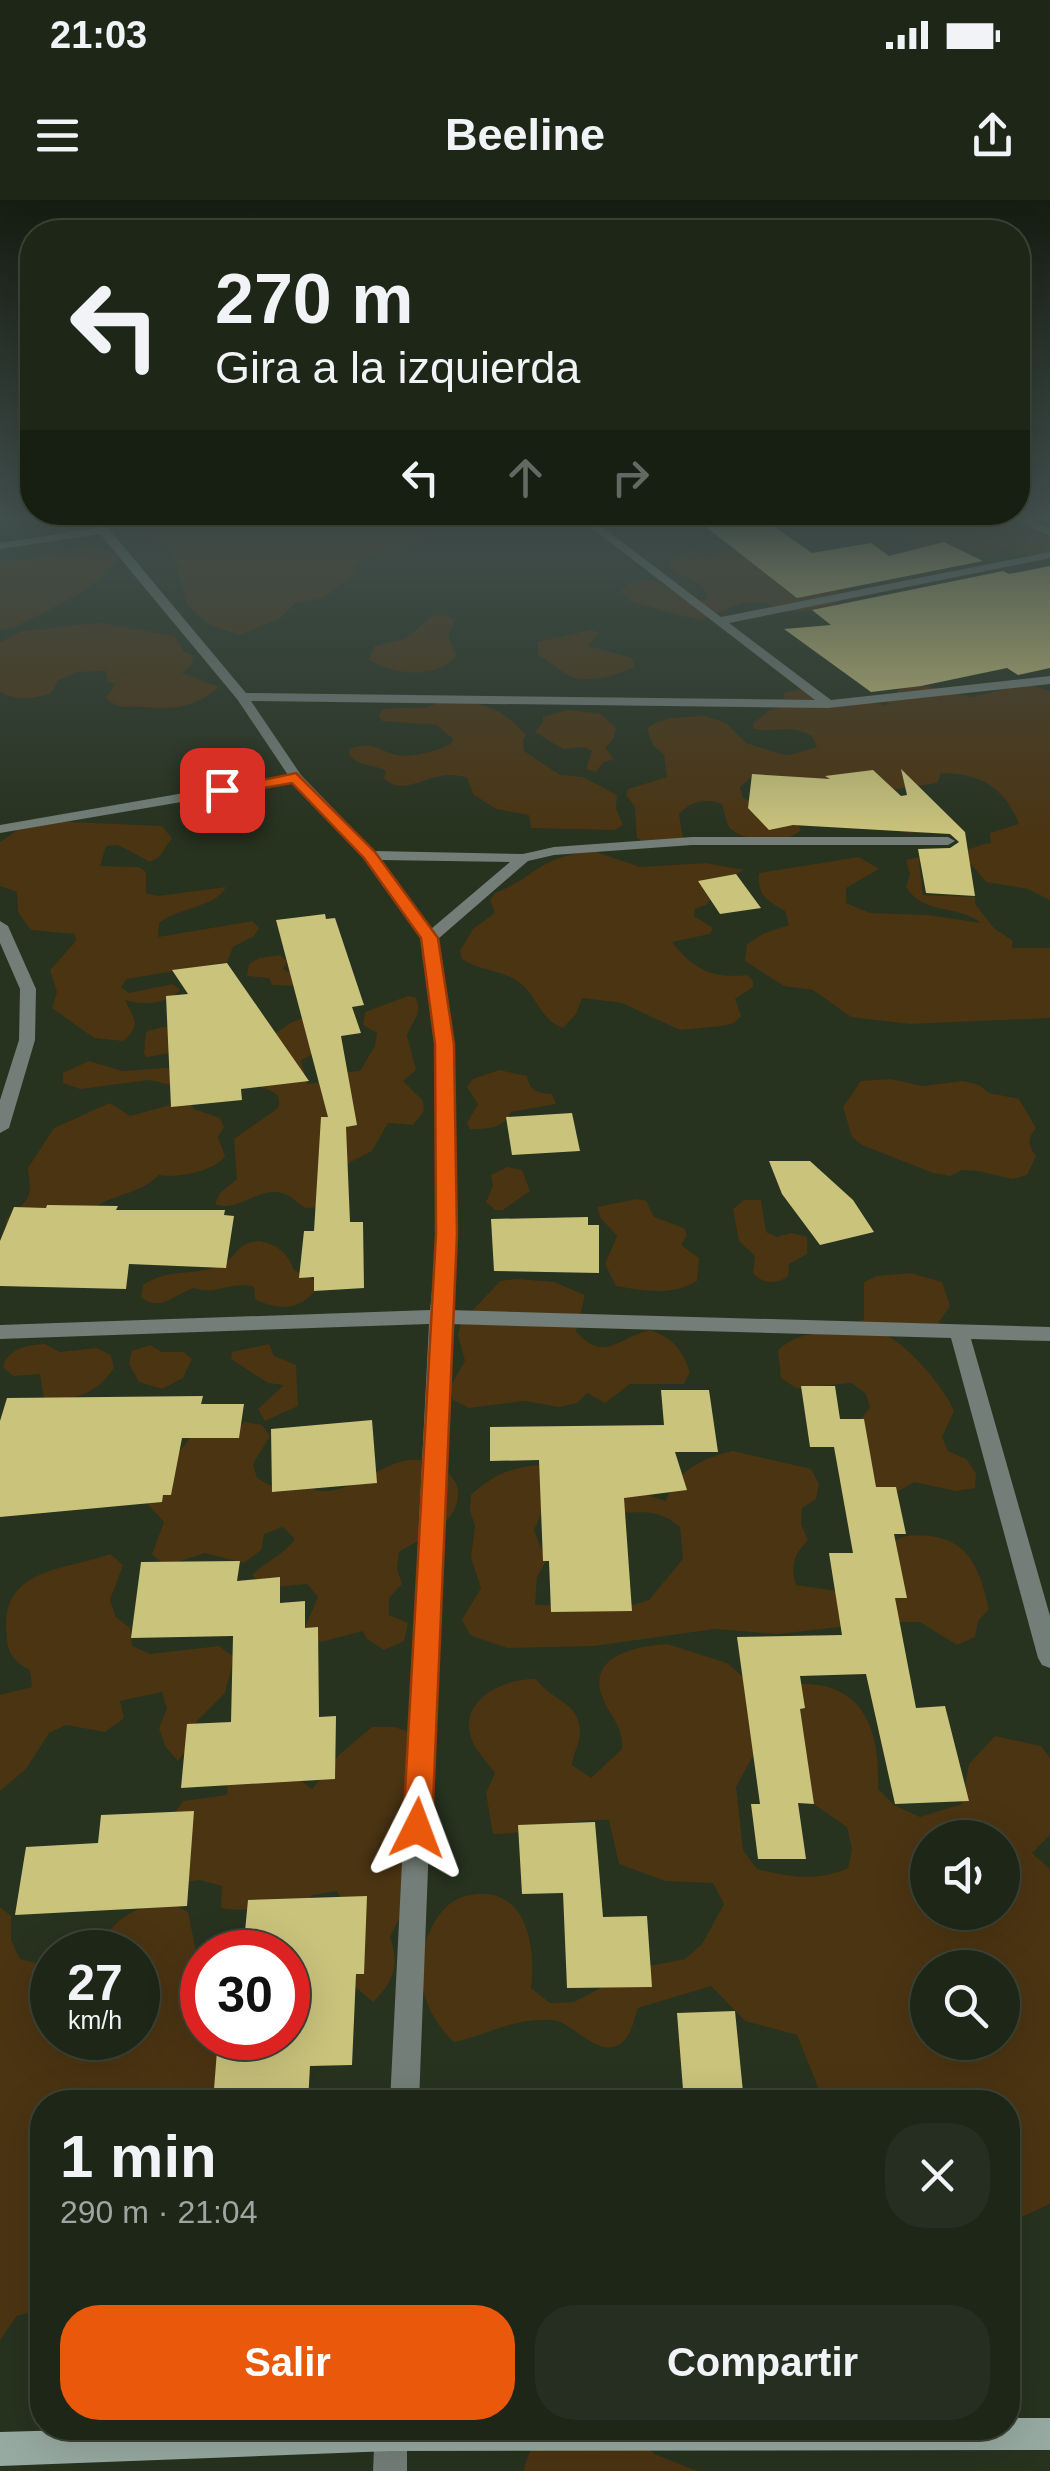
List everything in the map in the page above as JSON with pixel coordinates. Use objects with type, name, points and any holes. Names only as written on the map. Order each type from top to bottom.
[{"type":"main road","points":[[1020,2434],[1050,2434]]},
{"type":"main road","points":[[0,2449],[196,2440]]},
{"type":"street","points":[[180,622],[242,697],[296,778],[370,855],[430,938],[445,1044],[446,1234],[406,2090]]},
{"type":"street","points":[[721,622],[828,704]]},
{"type":"street","points":[[242,697],[828,704],[1050,680]]},
{"type":"street","points":[[0,829],[296,778]]},
{"type":"street","points":[[370,855],[523,858],[589,846],[948,840]]},
{"type":"street","points":[[430,938],[523,858]]},
{"type":"street","points":[[0,926],[28,989],[27,1040],[0,1128]]},
{"type":"street","points":[[0,1332],[440,1317],[1050,1334]]},
{"type":"street","points":[[960,1334],[1050,1658]]},
{"type":"street","points":[[390,2471],[391,2440]]},
{"type":"shaded area","points":[[0,622],[25,622],[15,627],[0,630]]},
{"type":"shaded area","points":[[207,622],[271,622],[240,635]]},
{"type":"shaded area","points":[[426,622],[454,622],[448,634],[456,656],[427,672],[401,672],[369,659],[374,646],[405,639]]},
{"type":"shaded area","points":[[100,623],[175,636],[184,652],[193,655],[192,664],[182,673],[219,687],[193,703],[164,708],[115,705],[106,698],[115,684],[107,681],[106,671],[77,672],[59,680],[50,694],[37,697],[18,698],[0,692],[0,642],[23,631]]},
{"type":"shaded area","points":[[591,630],[599,633],[588,646],[632,658],[635,667],[609,676],[579,679],[538,655],[538,642]]},
{"type":"shaded area","points":[[918,684],[971,697],[1026,684],[1050,691],[1050,900],[1028,889],[986,882],[971,864],[919,861],[923,895],[975,897],[975,904],[994,928],[1013,941],[1012,948],[1050,948],[1050,1018],[910,1024],[851,1017],[813,990],[784,986],[745,961],[747,944],[789,925],[785,911],[762,892],[759,873],[859,857],[879,869],[846,888],[846,903],[870,913],[928,915],[981,923],[962,913],[922,902],[906,887],[910,874],[906,860],[955,855],[991,843],[990,833],[1019,824],[1006,800],[979,779],[941,773],[937,783],[871,793],[924,832],[891,829],[800,779],[751,777],[740,787],[743,798],[797,824],[801,830],[786,838],[745,837],[730,828],[722,804],[705,801],[679,814],[683,839],[649,844],[637,838],[635,807],[626,795],[628,789],[667,777],[664,755],[653,745],[647,729],[651,725],[669,718],[705,716],[726,723],[746,743],[790,755],[817,747],[812,736],[789,729],[754,729],[753,724],[768,711],[786,705],[783,693],[811,687],[830,701],[864,700],[885,706],[900,689]]},
{"type":"shaded area","points":[[440,701],[478,704],[507,717],[526,735],[524,751],[560,775],[583,777],[617,795],[616,808],[623,825],[615,830],[531,828],[529,815],[496,809],[474,795],[467,778],[442,776],[402,786],[384,778],[386,771],[357,761],[349,754],[349,749],[364,745],[411,756],[451,744],[453,739],[437,725],[382,721],[379,716],[382,710],[426,707]]},
{"type":"shaded area","points":[[569,710],[601,714],[616,728],[614,738],[605,748],[614,759],[604,762],[596,772],[586,769],[592,751],[585,747],[563,749],[535,732],[543,722],[542,717]]},
{"type":"shaded area","points":[[47,821],[162,826],[172,838],[159,857],[150,862],[118,845],[106,846],[100,866],[139,867],[146,872],[146,893],[158,896],[226,887],[214,899],[159,923],[158,937],[253,921],[259,928],[254,936],[233,947],[227,962],[127,979],[121,987],[129,993],[173,984],[180,990],[154,1002],[125,1000],[135,1026],[129,1035],[123,1041],[94,1038],[52,1008],[57,992],[50,970],[76,941],[75,934],[31,930],[18,912],[17,892],[0,886],[0,842],[22,827]]},
{"type":"shaded area","points":[[596,852],[640,867],[706,863],[744,870],[726,879],[706,905],[695,909],[694,916],[713,928],[710,934],[672,942],[704,970],[747,975],[753,981],[753,987],[735,999],[741,1016],[734,1023],[680,1030],[622,1003],[582,998],[576,1014],[563,1028],[549,1019],[520,983],[462,959],[460,951],[473,929],[495,913],[490,900],[495,893],[551,861]]},
{"type":"shaded area","points":[[280,955],[287,961],[283,969],[292,974],[296,986],[272,985],[269,978],[247,976],[249,964]]},
{"type":"shaded area","points":[[415,997],[418,1007],[407,1035],[416,1070],[403,1081],[423,1101],[424,1111],[413,1125],[388,1123],[372,1151],[347,1164],[320,1207],[305,1208],[288,1195],[275,1192],[233,1205],[215,1204],[220,1193],[237,1179],[234,1139],[278,1108],[279,1099],[272,1091],[260,1087],[170,1085],[150,1080],[80,1089],[63,1083],[63,1073],[89,1061],[122,1071],[180,1067],[171,1053],[147,1057],[144,1054],[146,1032],[176,1026],[208,1027],[271,1037],[309,1015],[320,1051],[301,1060],[307,1084],[321,1082],[360,1071],[375,1046],[377,1033],[363,1025],[365,1012]]},
{"type":"shaded area","points":[[499,1070],[527,1076],[533,1088],[552,1094],[556,1104],[511,1112],[499,1125],[470,1129],[467,1123],[478,1104],[467,1087],[473,1079]]},
{"type":"shaded area","points":[[891,1079],[922,1086],[963,1081],[979,1085],[989,1093],[1019,1099],[1036,1128],[1030,1142],[1036,1156],[1027,1175],[1012,1179],[978,1171],[962,1170],[950,1176],[933,1173],[862,1145],[852,1137],[843,1107],[861,1081]]},
{"type":"shaded area","points":[[188,1100],[194,1109],[220,1118],[224,1127],[218,1137],[225,1156],[220,1162],[195,1173],[159,1175],[94,1208],[64,1205],[16,1235],[5,1228],[7,1218],[28,1197],[28,1168],[54,1128],[110,1103],[130,1116]]},
{"type":"shaded area","points":[[508,1167],[522,1170],[530,1191],[503,1210],[495,1210],[486,1202],[493,1186],[491,1175]]},
{"type":"shaded area","points":[[637,1199],[646,1201],[654,1217],[684,1228],[687,1235],[681,1245],[699,1258],[697,1281],[668,1290],[616,1286],[605,1264],[617,1236],[600,1217],[597,1207]]},
{"type":"shaded area","points":[[744,1200],[761,1200],[766,1232],[777,1237],[791,1233],[807,1237],[807,1254],[789,1264],[784,1279],[765,1281],[753,1273],[755,1256],[739,1241],[733,1209]]},
{"type":"shaded area","points":[[260,1241],[282,1251],[294,1270],[314,1280],[314,1292],[308,1298],[287,1307],[271,1305],[255,1299],[254,1287],[246,1285],[194,1288],[161,1303],[141,1297],[143,1285],[153,1279],[211,1269],[227,1261],[245,1244]]},
{"type":"shaded area","points":[[911,1273],[942,1282],[950,1306],[935,1328],[885,1335],[914,1356],[949,1401],[954,1411],[942,1437],[948,1451],[966,1459],[976,1473],[975,1488],[956,1491],[914,1482],[889,1493],[861,1492],[861,1419],[870,1408],[866,1394],[852,1383],[796,1388],[781,1378],[778,1350],[809,1334],[864,1319],[864,1282],[877,1276]]},
{"type":"shaded area","points":[[500,1281],[554,1282],[585,1295],[576,1331],[595,1346],[612,1346],[650,1330],[665,1337],[676,1345],[687,1364],[690,1372],[684,1384],[630,1384],[605,1403],[587,1393],[577,1403],[559,1407],[524,1401],[469,1408],[453,1400],[450,1387],[465,1361],[458,1335],[461,1323]]},
{"type":"shaded area","points":[[45,1344],[60,1352],[97,1348],[111,1355],[114,1368],[100,1385],[84,1394],[44,1399],[40,1374],[13,1376],[3,1367],[14,1352]]},
{"type":"shaded area","points":[[269,1344],[274,1356],[296,1365],[298,1406],[265,1421],[258,1409],[284,1385],[268,1383],[231,1359],[232,1352]]},
{"type":"shaded area","points":[[150,1345],[162,1352],[184,1352],[192,1359],[183,1378],[162,1389],[139,1382],[129,1364],[132,1351]]},
{"type":"shaded area","points":[[245,1422],[262,1425],[270,1436],[253,1464],[257,1478],[271,1486],[287,1476],[318,1491],[338,1489],[398,1462],[413,1460],[429,1461],[453,1478],[458,1496],[451,1515],[436,1530],[399,1552],[397,1569],[402,1584],[389,1598],[389,1615],[408,1623],[404,1641],[384,1650],[367,1639],[363,1631],[321,1642],[304,1630],[318,1597],[307,1584],[264,1588],[252,1575],[295,1539],[283,1527],[264,1534],[261,1550],[244,1563],[205,1553],[165,1566],[152,1554],[164,1522],[143,1499],[193,1434],[231,1433]]},
{"type":"shaded area","points":[[733,1451],[811,1469],[819,1484],[816,1499],[802,1508],[801,1524],[808,1540],[794,1561],[796,1585],[838,1591],[898,1539],[918,1535],[944,1539],[965,1552],[982,1583],[989,1609],[978,1621],[975,1637],[957,1645],[920,1622],[899,1622],[883,1631],[840,1627],[778,1634],[715,1629],[594,1646],[507,1648],[470,1635],[462,1620],[481,1588],[471,1558],[475,1526],[470,1511],[471,1495],[486,1483],[510,1470],[539,1465],[552,1476],[547,1501],[534,1530],[546,1561],[537,1577],[535,1605],[630,1606],[649,1600],[683,1559],[680,1527],[657,1514],[615,1513],[592,1506],[647,1489],[647,1495],[666,1501],[677,1481],[692,1467]]},
{"type":"shaded area","points":[[110,1554],[123,1565],[110,1600],[116,1617],[130,1628],[132,1646],[150,1654],[219,1646],[234,1657],[225,1693],[196,1722],[192,1742],[178,1761],[165,1746],[159,1728],[167,1709],[162,1692],[120,1701],[124,1718],[105,1732],[66,1725],[49,1733],[26,1769],[0,1791],[0,1695],[32,1687],[30,1670],[13,1658],[8,1648],[8,1607],[27,1582],[42,1574]]},
{"type":"shaded area","points":[[667,1644],[727,1663],[743,1677],[755,1752],[736,1787],[743,1850],[757,1869],[792,1876],[825,1875],[848,1868],[852,1849],[847,1827],[806,1799],[787,1685],[812,1684],[849,1697],[870,1726],[878,1789],[894,1805],[920,1817],[962,1804],[969,1764],[995,1736],[1041,1746],[1050,1758],[1050,1835],[1032,1853],[1050,1869],[1050,2204],[1020,2218],[1020,2090],[819,2090],[797,2035],[745,2021],[711,1986],[638,2008],[627,2037],[609,2048],[552,2020],[514,2024],[454,2042],[442,2029],[422,1986],[422,1954],[439,1915],[462,1897],[500,1897],[513,1906],[528,1934],[531,1988],[550,2003],[574,2002],[639,1968],[685,1959],[702,1944],[724,1904],[713,1883],[665,1881],[619,1864],[609,1820],[493,1834],[486,1793],[495,1773],[474,1744],[469,1726],[477,1703],[498,1687],[536,1679],[576,1714],[580,1733],[572,1765],[591,1778],[622,1749],[619,1728],[599,1684],[607,1663],[617,1656]]},
{"type":"shaded area","points":[[372,1727],[395,1727],[414,1734],[401,1915],[390,1937],[395,1965],[386,1987],[373,2002],[353,1985],[348,1911],[337,1891],[313,1895],[292,1909],[221,1908],[222,1886],[200,1880],[176,1883],[170,1819],[183,1801],[227,1795],[228,1775],[296,1777],[312,1789],[339,1755]]},
{"type":"shaded area","points":[[167,1901],[188,1912],[192,1930],[180,1930],[180,2060],[234,2060],[227,2090],[30,2090],[30,2312],[17,2316],[0,2340],[0,1907],[11,1916],[11,1940],[20,1959],[30,1962],[30,2060],[160,2060],[160,1930],[110,1930],[125,1917]]},
{"type":"shaded area","points":[[643,2440],[654,2454],[697,2471],[524,2471],[528,2455],[538,2443]]},
{"type":"building","points":[[827,622],[1050,622],[1050,668],[1018,675],[1007,668],[871,692],[784,629],[831,625]]},
{"type":"building","points":[[901,769],[965,832],[975,896],[926,893],[918,849],[950,848],[959,842],[950,834],[793,825],[769,830],[748,808],[752,774],[830,779],[825,776],[873,770],[901,796],[907,795]]},
{"type":"building","points":[[736,874],[761,908],[720,914],[698,881]]},
{"type":"building","points":[[325,914],[326,919],[335,918],[364,1005],[352,1007],[361,1033],[341,1036],[357,1125],[346,1127],[350,1222],[363,1222],[364,1288],[314,1291],[314,1277],[299,1278],[304,1231],[314,1231],[321,1117],[328,1117],[276,920]]},
{"type":"building","points":[[227,963],[309,1081],[241,1089],[242,1100],[171,1107],[166,996],[188,994],[172,970]]},
{"type":"building","points":[[572,1113],[580,1151],[512,1155],[506,1117]]},
{"type":"building","points":[[769,1161],[810,1161],[853,1200],[874,1232],[820,1245],[782,1194]]},
{"type":"building","points":[[118,1206],[116,1210],[225,1210],[224,1215],[234,1216],[226,1268],[129,1264],[126,1289],[0,1286],[0,1241],[14,1207]]},
{"type":"building","points":[[588,1217],[588,1225],[599,1225],[599,1273],[494,1271],[491,1219]]},
{"type":"building","points":[[801,1386],[835,1386],[840,1419],[864,1419],[876,1487],[896,1487],[906,1534],[894,1534],[907,1598],[895,1598],[916,1708],[945,1706],[969,1801],[895,1804],[866,1674],[800,1676],[805,1708],[800,1709],[814,1804],[798,1803],[806,1859],[758,1859],[751,1804],[760,1804],[737,1637],[842,1635],[829,1553],[853,1553],[834,1447],[810,1447]]},
{"type":"building","points":[[661,1390],[709,1390],[718,1452],[675,1452],[687,1490],[624,1498],[632,1611],[551,1612],[549,1561],[543,1561],[539,1460],[490,1461],[490,1427],[664,1425]]},
{"type":"building","points":[[203,1396],[201,1404],[244,1404],[239,1438],[182,1438],[171,1495],[163,1495],[162,1502],[0,1517],[0,1421],[7,1398]]},
{"type":"building","points":[[372,1420],[377,1483],[272,1492],[271,1429]]},
{"type":"building","points":[[240,1561],[237,1581],[280,1577],[280,1603],[305,1601],[305,1628],[318,1627],[319,1717],[336,1716],[335,1779],[181,1788],[187,1724],[231,1722],[233,1636],[131,1638],[141,1562]]},
{"type":"building","points":[[194,1811],[187,1906],[15,1915],[26,1847],[98,1843],[101,1815]]},
{"type":"building","points":[[595,1822],[603,1917],[647,1916],[652,1987],[567,1988],[563,1893],[522,1894],[518,1825]]},
{"type":"building","points":[[367,1896],[364,1974],[356,1974],[352,2065],[310,2066],[309,2090],[214,2090],[216,2060],[310,2060],[310,1930],[245,1930],[248,1900]]},
{"type":"building","points":[[735,2011],[743,2090],[683,2090],[677,2013]]},
{"type":"route","points":[[222,790],[296,778],[370,855],[430,938],[445,1044],[448,1134],[417,1828]]}]
